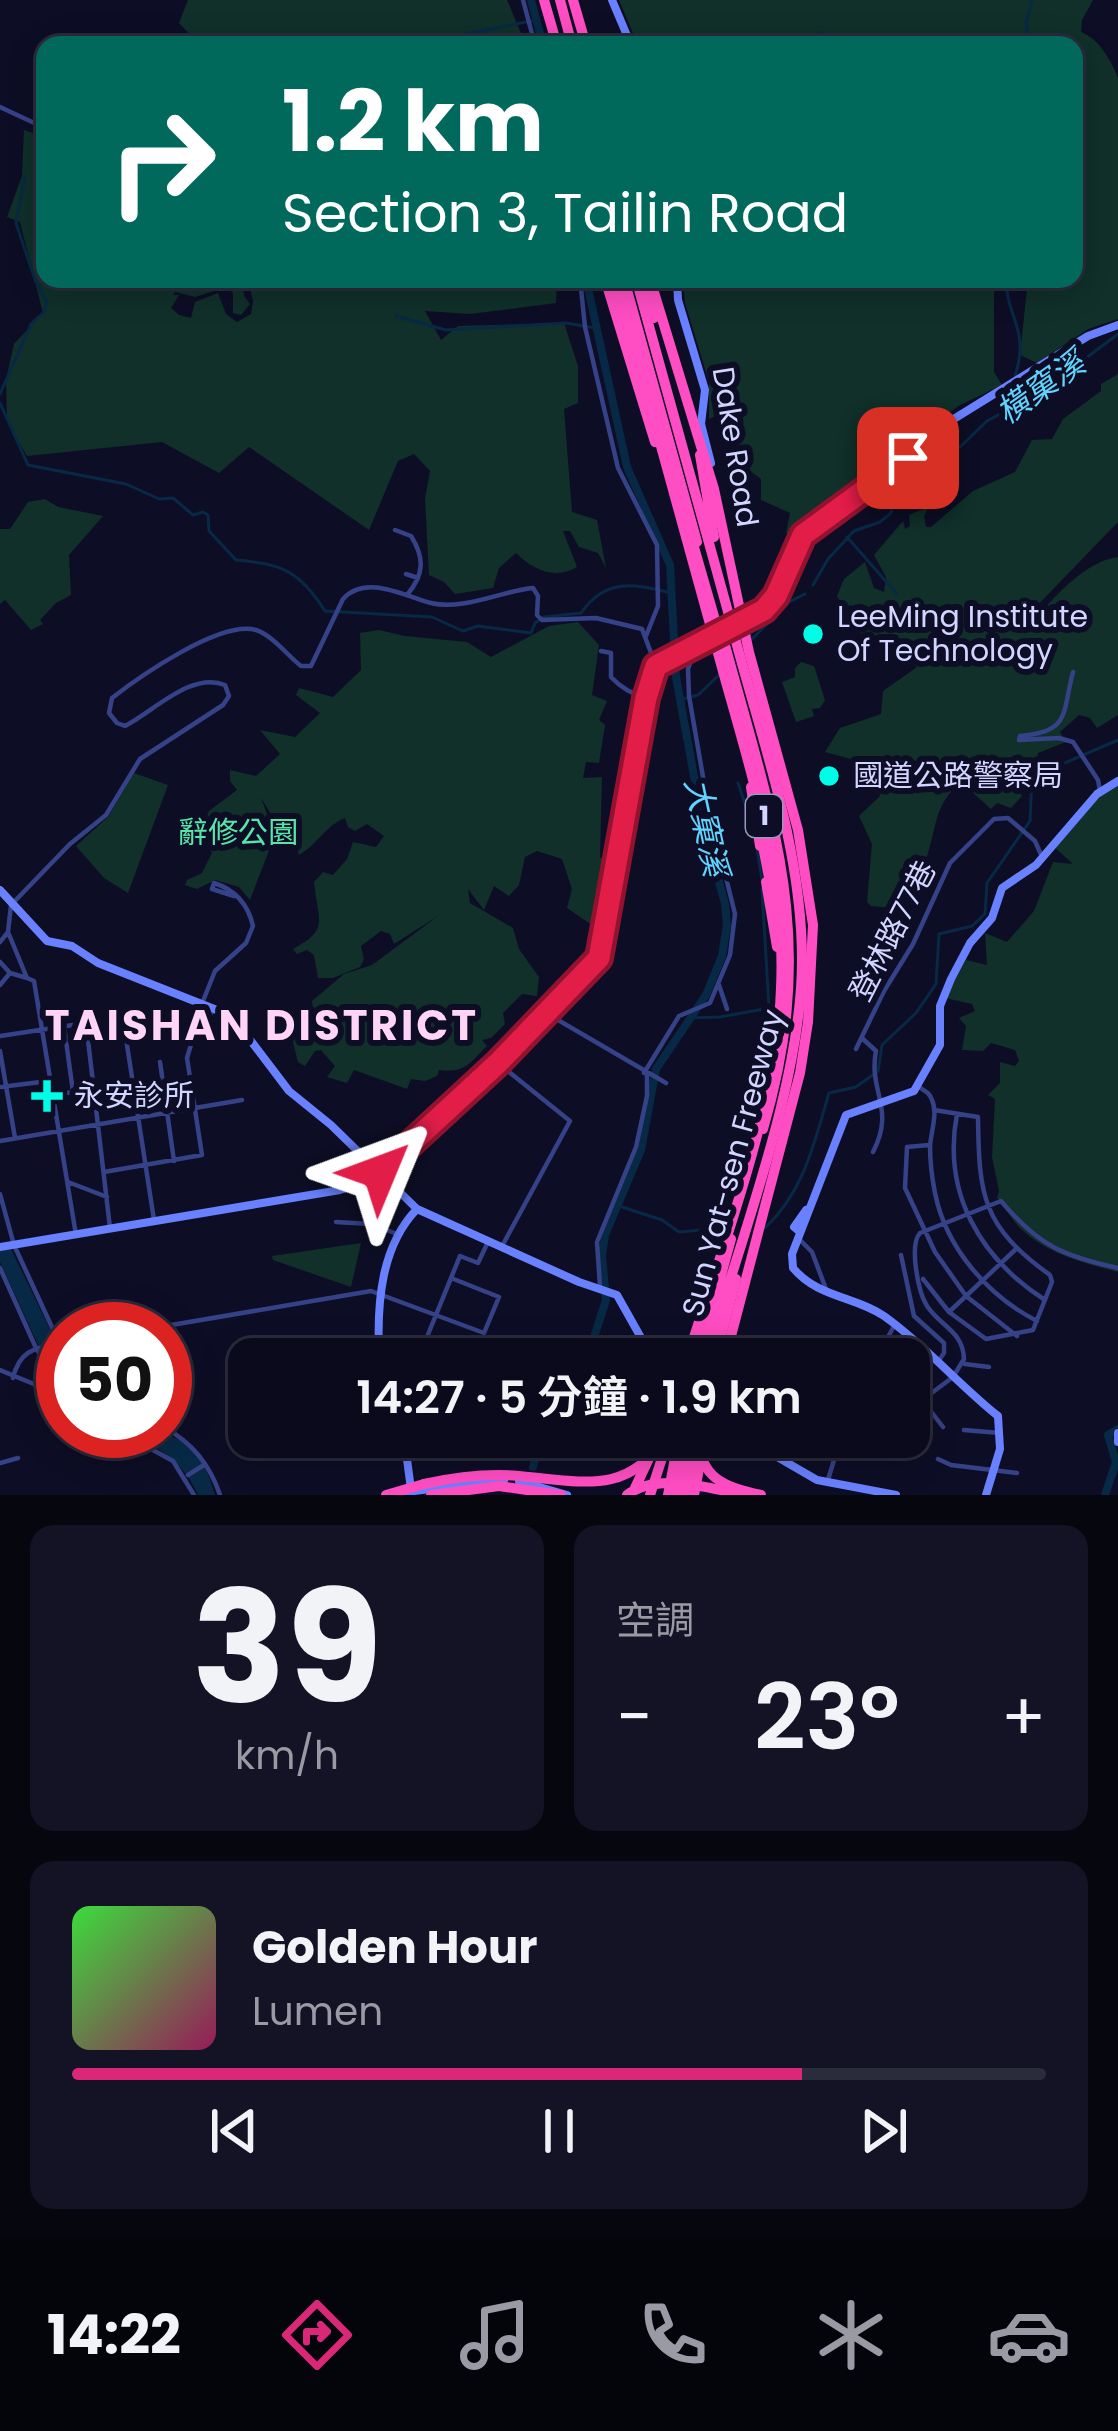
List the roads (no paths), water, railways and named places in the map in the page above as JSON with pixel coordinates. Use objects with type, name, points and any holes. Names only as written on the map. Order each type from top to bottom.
[{"type":"highway","points":[[545,0],[554,36]]},
{"type":"highway","points":[[565,0],[575,36]]},
{"type":"highway","points":[[608,288],[638,393],[722,624]]},
{"type":"highway","points":[[624,288],[691,536]]},
{"type":"highway","name":"Sun Yat-sen Freeway","points":[[624,288],[722,624],[781,852],[789,905],[789,1003],[781,1064],[742,1231]]},
{"type":"highway","name":"1","points":[[624,288],[756,786],[774,861],[782,935],[782,990],[769,1080],[701,1338]]},
{"type":"highway","name":"Sun Yat-sen Freeway","points":[[648,288],[685,456],[725,599],[722,624]]},
{"type":"highway","points":[[649,288],[694,427],[725,599]]},
{"type":"highway","name":"1","points":[[649,288],[714,489],[749,652],[799,830],[813,925],[800,1073],[731,1338]]},
{"type":"highway","points":[[727,643],[784,983]]},
{"type":"highway","name":"Sun Yat-sen Freeway","points":[[703,1338],[762,1171],[802,980],[798,896],[784,824],[751,698],[727,643]]},
{"type":"highway","points":[[730,678],[773,872],[790,1030],[781,1064]]},
{"type":"highway","points":[[719,1338],[812,922],[804,840],[751,698]]},
{"type":"highway","points":[[629,1495],[652,1458]]},
{"type":"highway","points":[[386,1495],[470,1475],[522,1476],[589,1489],[617,1487],[638,1477],[655,1458]]},
{"type":"highway","points":[[437,1492],[500,1486],[594,1495],[622,1490],[650,1472],[656,1458]]},
{"type":"highway","points":[[650,1495],[661,1458]]},
{"type":"highway","points":[[681,1495],[689,1458]]},
{"type":"highway","points":[[681,1495],[689,1458]]},
{"type":"highway","points":[[681,1495],[692,1458]]},
{"type":"highway","points":[[701,1458],[705,1469],[725,1486],[761,1495]]},
{"type":"highway","points":[[629,1495],[648,1484],[744,1495]]},
{"type":"highway","points":[[458,1495],[511,1491],[564,1495]]},
{"type":"main road","points":[[611,0],[627,36]]},
{"type":"main road","name":"Dake Road","points":[[677,288],[705,390],[701,424],[743,623]]},
{"type":"main road","points":[[8,1246],[340,1190],[380,1172],[498,1063],[601,954],[646,698],[659,664],[743,623],[773,600],[796,548],[812,526],[897,469],[936,430],[1088,336],[1118,325]]},
{"type":"main road","points":[[908,1338],[881,1314],[827,1294],[793,1268],[799,1235],[846,1115],[910,1094],[917,1086],[940,1045],[940,1006],[965,951],[992,917],[1002,888],[1042,857],[1100,791],[1118,781]]},
{"type":"main road","points":[[0,890],[47,941],[72,946],[98,963],[203,1001],[237,1022],[289,1091],[331,1124],[416,1209],[614,1294],[642,1338]]},
{"type":"main road","points":[[379,1338],[380,1295],[397,1234],[416,1209]]},
{"type":"main road","points":[[930,1357],[998,1416],[995,1469],[986,1495]]},
{"type":"main road","points":[[405,1458],[412,1494]]},
{"type":"main road","points":[[786,1458],[844,1490],[896,1495]]},
{"type":"main road","points":[[386,1495],[437,1492],[500,1480],[544,1491]]},
{"type":"street","points":[[524,0],[534,36]]},
{"type":"street","points":[[0,107],[36,124]]},
{"type":"street","points":[[581,288],[585,327],[623,484],[657,545],[656,614],[646,636]]},
{"type":"street","points":[[395,530],[407,532],[422,562],[407,595]]},
{"type":"street","points":[[406,574],[418,578]]},
{"type":"street","points":[[27,978],[8,932],[11,905],[70,844],[106,815],[137,762],[223,705],[229,696],[226,685],[213,682],[172,694],[125,726],[117,723],[110,713],[112,698],[190,646],[245,630],[265,635],[301,666],[311,666],[350,592],[360,588],[445,604],[530,587],[538,593],[541,619],[604,619],[639,627],[659,664]]},
{"type":"street","points":[[601,651],[611,652],[615,682],[646,698]]},
{"type":"street","points":[[600,1291],[597,1242],[636,1147],[647,1096],[645,1073],[685,1011],[710,1003],[734,940],[735,914],[687,680],[691,651]]},
{"type":"street","points":[[1072,672],[1062,719],[1054,729],[1019,740],[1072,742],[1098,780],[1100,791]]},
{"type":"street","name":"登林路77巷","points":[[856,1049],[950,863],[994,819],[1007,818],[1035,841],[1042,857]]},
{"type":"street","points":[[203,1001],[215,971],[246,944],[254,926],[239,898]]},
{"type":"street","points":[[0,942],[8,932]]},
{"type":"street","points":[[0,962],[10,973],[34,982],[76,1234]]},
{"type":"street","points":[[0,985],[10,973]]},
{"type":"street","points":[[719,986],[727,1009]]},
{"type":"street","points":[[104,1172],[203,1154],[187,1058],[195,1034],[215,1007]]},
{"type":"street","points":[[546,1012],[663,1082]]},
{"type":"street","points":[[123,1019],[154,1220]]},
{"type":"street","points":[[0,1036],[86,1023],[110,1228]]},
{"type":"street","points":[[64,1026],[73,1092]]},
{"type":"street","name":"登林路77巷","points":[[862,1039],[876,1051],[881,1102]]},
{"type":"street","points":[[0,1051],[15,1138]]},
{"type":"street","points":[[160,1062],[174,1161]]},
{"type":"street","points":[[498,1063],[571,1121],[501,1248]]},
{"type":"street","points":[[3,1086],[49,1081]]},
{"type":"street","points":[[917,1086],[930,1094],[935,1196],[954,1242],[983,1281],[1037,1321]]},
{"type":"street","points":[[52,1095],[94,1090]]},
{"type":"street","points":[[0,1141],[242,1100]]},
{"type":"street","points":[[873,1152],[885,1130],[881,1102]]},
{"type":"street","points":[[920,1275],[949,1312],[983,1338],[1033,1330],[1052,1278],[1015,1250],[988,1206],[977,1162],[979,1119],[934,1111]]},
{"type":"street","points":[[957,1114],[954,1168],[966,1214],[999,1264],[1045,1300]]},
{"type":"street","points":[[930,1145],[907,1148],[904,1188],[924,1232],[966,1296],[1016,1336]]},
{"type":"street","points":[[66,1181],[107,1197]]},
{"type":"street","points":[[0,1194],[8,1246],[38,1302]]},
{"type":"street","points":[[930,1395],[963,1363],[961,1339],[926,1305],[913,1244],[916,1236],[1004,1203],[1043,1244],[1118,1268]]},
{"type":"street","points":[[336,1222],[371,1224],[397,1234]]},
{"type":"street","points":[[729,1338],[742,1231]]},
{"type":"street","points":[[799,1235],[812,1252],[827,1294]]},
{"type":"street","points":[[427,1338],[460,1256],[478,1263],[488,1242]]},
{"type":"street","points":[[949,1312],[1015,1250]]},
{"type":"street","points":[[901,1255],[914,1316],[944,1343],[938,1364]]},
{"type":"street","points":[[0,1268],[36,1346]]},
{"type":"street","points":[[192,1322],[371,1291],[484,1334],[499,1297],[451,1278]]},
{"type":"street","points":[[887,1338],[894,1326]]},
{"type":"street","points":[[13,1378],[20,1358],[36,1349]]},
{"type":"street","points":[[963,1363],[988,1367]]},
{"type":"street","points":[[0,1370],[36,1385]]},
{"type":"street","points":[[930,1410],[943,1426]]},
{"type":"street","points":[[964,1430],[1000,1433]]},
{"type":"street","points":[[192,1446],[211,1471],[220,1495]]},
{"type":"street","points":[[0,1463],[18,1458]]},
{"type":"street","points":[[168,1458],[194,1495]]},
{"type":"street","points":[[827,1483],[835,1458]]},
{"type":"street","points":[[938,1460],[1017,1473]]},
{"type":"street","points":[[188,1475],[204,1465]]},
{"type":"water","points":[[11,1249],[37,1302],[36,1340],[0,1262],[0,1251]]},
{"type":"water","points":[[192,1449],[215,1495],[198,1495],[169,1458],[192,1458]]},
{"type":"waterway","name":"大窠溪","points":[[531,0],[541,36]]},
{"type":"waterway","points":[[1028,36],[1032,0]]},
{"type":"waterway","points":[[455,36],[536,20]]},
{"type":"waterway","points":[[813,36],[819,32]]},
{"type":"waterway","points":[[25,176],[16,223],[36,282]]},
{"type":"waterway","points":[[0,394],[31,324],[43,313],[47,302],[39,288]]},
{"type":"waterway","name":"大窠溪","points":[[588,288],[627,467],[670,565],[676,677],[727,925],[722,956],[706,995],[656,1069],[641,1150],[605,1235],[606,1300],[594,1338]]},
{"type":"waterway","points":[[1007,288],[1019,334],[1015,376]]},
{"type":"waterway","points":[[396,316],[446,330],[566,323],[595,328]]},
{"type":"waterway","name":"橫窠溪","points":[[813,585],[828,559],[854,531],[890,514],[918,464],[961,446],[1040,380],[1082,361],[1118,334]]},
{"type":"waterway","points":[[0,403],[28,465],[126,484],[159,499],[173,498],[193,515],[203,512],[208,515],[209,531],[236,560],[288,572],[325,611],[432,617],[463,631],[478,626],[531,633],[544,617],[581,613],[611,588],[633,586],[672,593]]},
{"type":"waterway","points":[[847,537],[897,594]]},
{"type":"waterway","name":"橫窠溪","points":[[752,639],[789,602],[805,594]]},
{"type":"waterway","name":"橫窠溪","points":[[680,700],[698,695],[719,675]]},
{"type":"waterway","points":[[765,1228],[798,1182],[829,1093],[856,1087],[878,1071],[882,1045],[916,1013],[936,984],[939,934],[972,926],[985,914],[987,883],[1030,821],[1032,777],[1118,740]]},
{"type":"waterway","points":[[738,783],[751,821]]},
{"type":"waterway","points":[[757,848],[762,880]]},
{"type":"waterway","points":[[688,1018],[769,1008],[762,889]]},
{"type":"waterway","points":[[619,1206],[662,1220],[679,1232],[726,1228]]},
{"type":"waterway","points":[[1105,1495],[1116,1462],[1108,1435],[1118,1429]]},
{"type":"waterway","name":"大窠溪","points":[[533,1467],[535,1458]]},
{"type":"place","name":"LeeMing Institute Of Technology","points":[[813,634]]},
{"type":"place","name":"國道公路警察局","points":[[829,776]]},
{"type":"place","name":"永安診所","points":[[47,1096]]},
{"type":"district","name":"TAISHAN DISTRICT","points":[[262,1025]]},
{"type":"park label","name":"辭修公園","points":[[238,833]]}]
